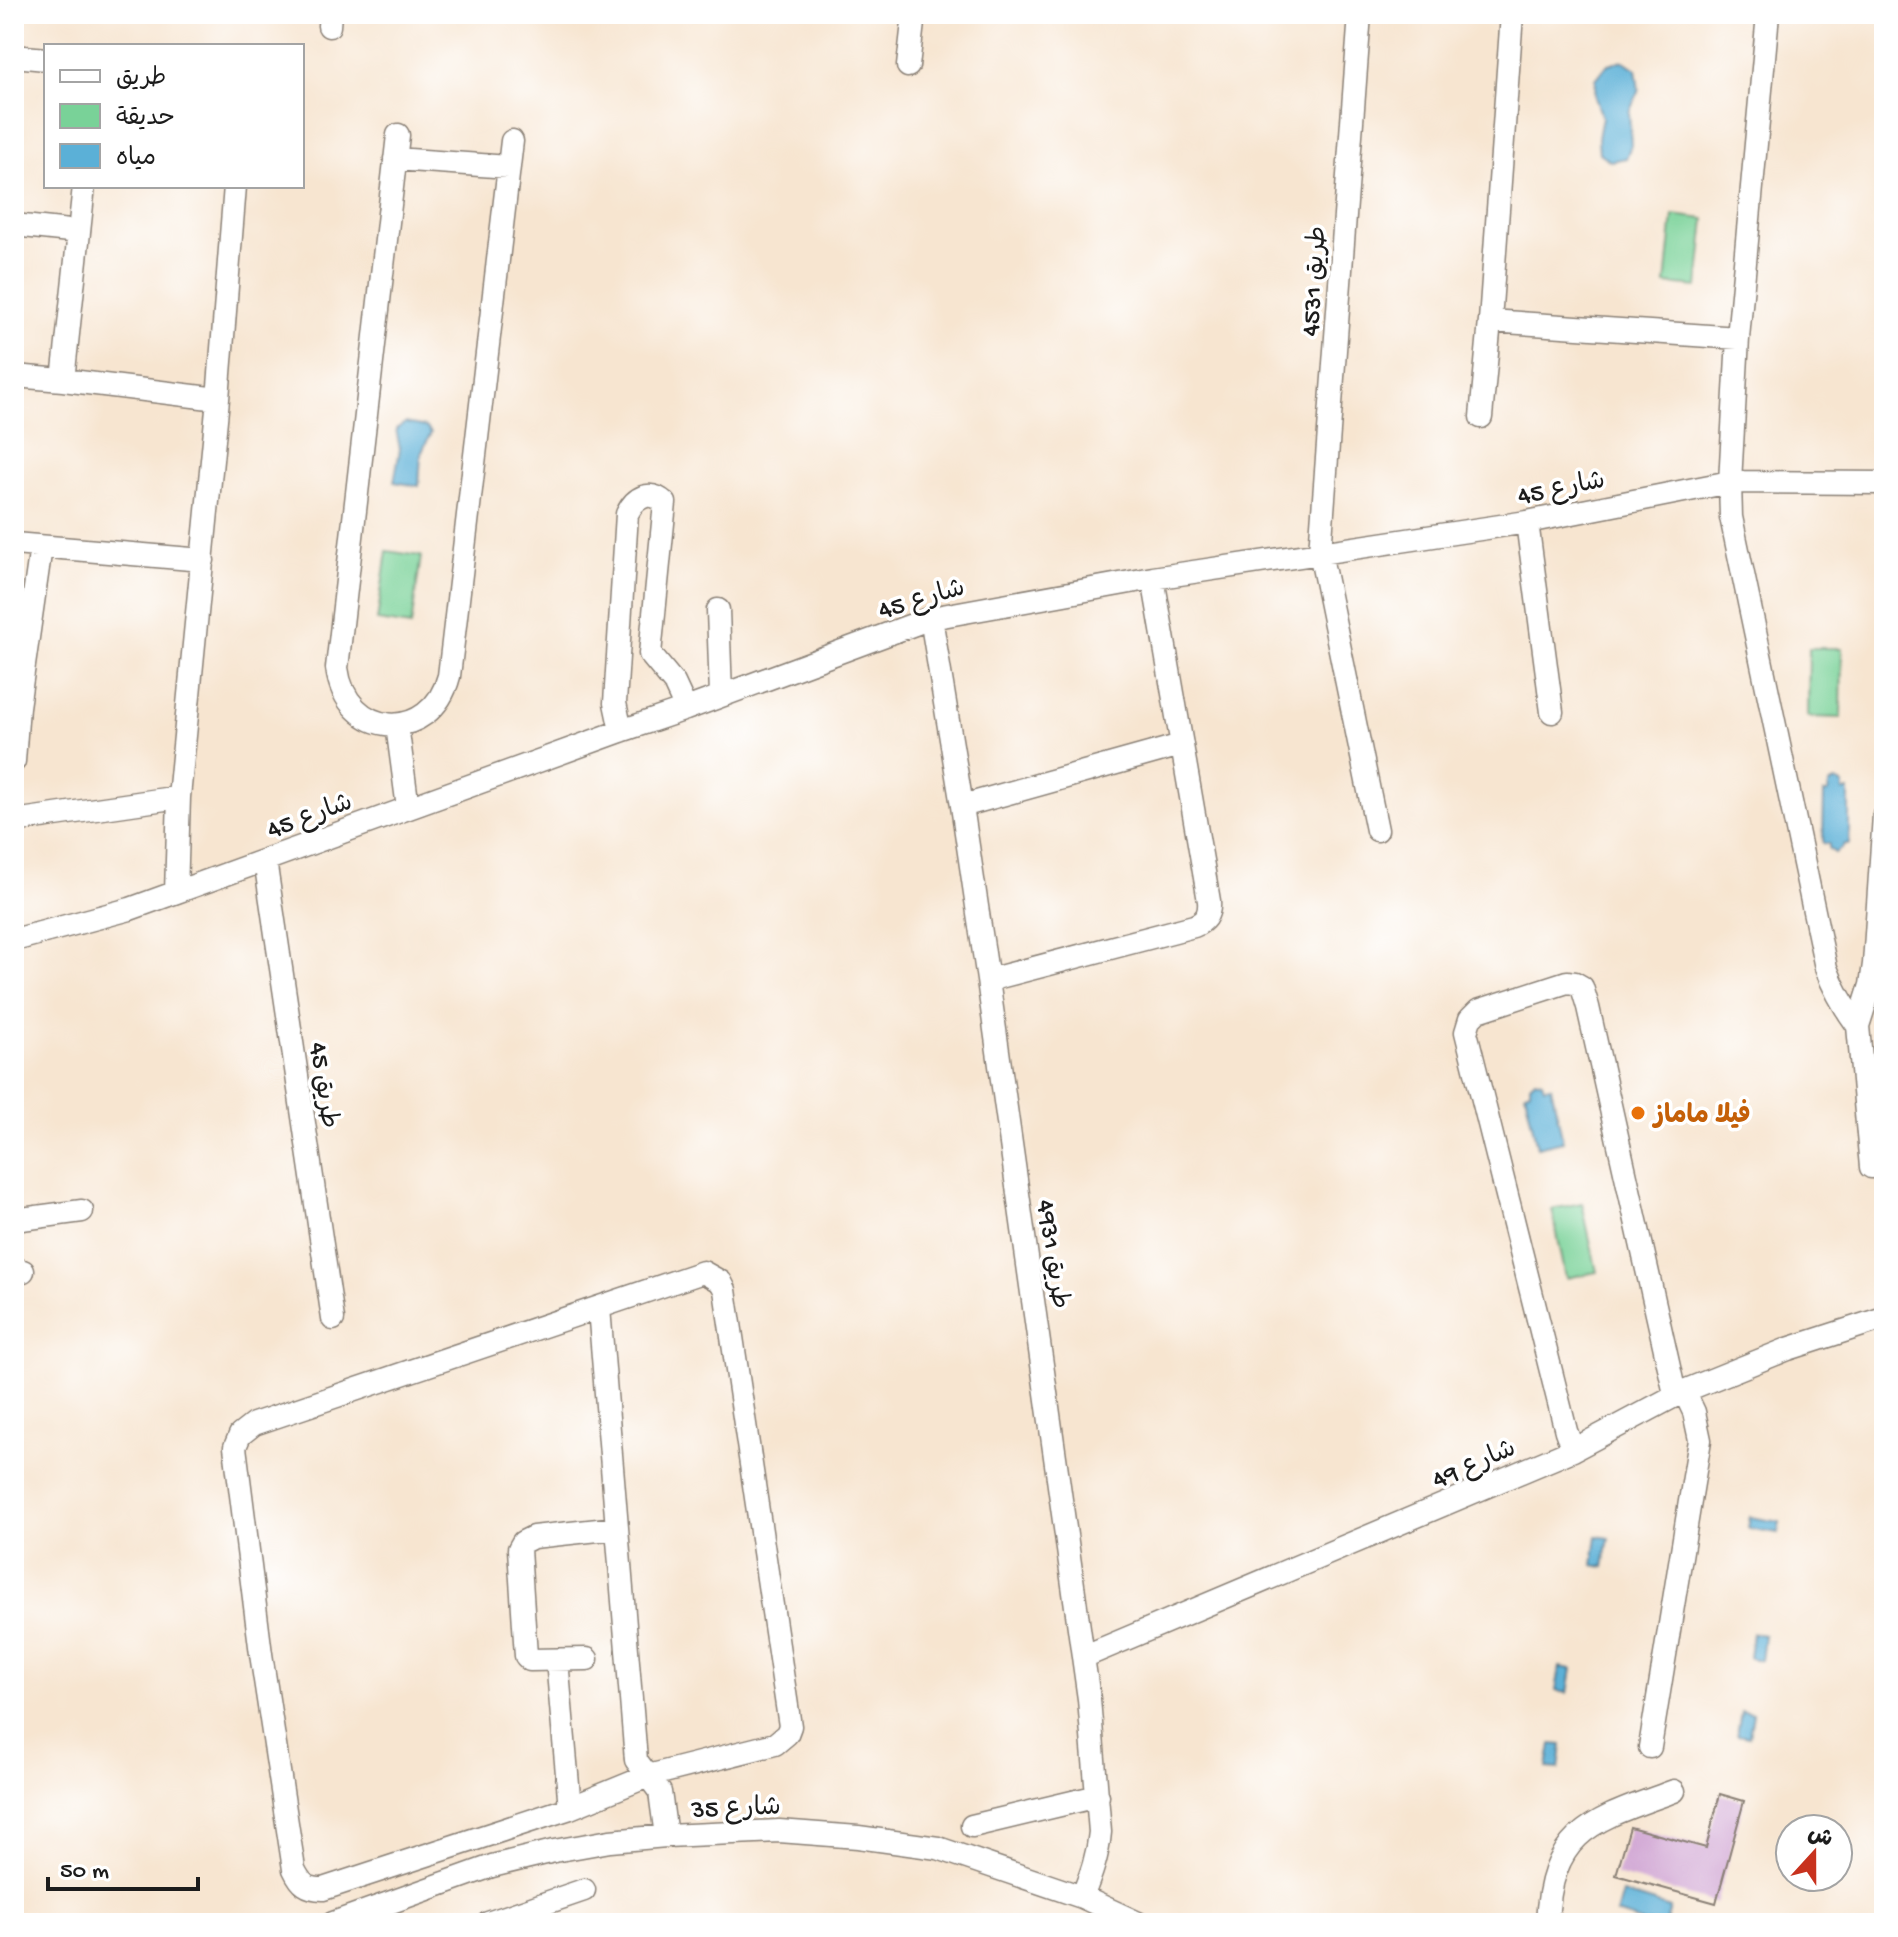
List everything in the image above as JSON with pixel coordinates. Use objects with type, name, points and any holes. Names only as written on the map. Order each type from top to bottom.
[{"type":"street","points":[[908,66],[914,14]]},
{"type":"street","name":"طريق 4531","points":[[1360,14],[1320,552],[1377,830]]},
{"type":"street","points":[[1481,417],[1512,14]]},
{"type":"street","points":[[1768,14],[1738,338],[1731,517],[1826,968],[1839,998],[1858,1026]]},
{"type":"street","points":[[14,56],[44,59]]},
{"type":"street","points":[[398,135],[337,668],[339,684],[355,710],[367,719],[397,725],[426,715],[445,691],[449,676],[512,141]]},
{"type":"street","points":[[395,159],[509,167]]},
{"type":"street","points":[[63,380],[84,188]]},
{"type":"street","points":[[176,892],[179,797],[218,399],[235,188]]},
{"type":"street","points":[[14,225],[79,232]]},
{"type":"street","points":[[1490,321],[1738,338]]},
{"type":"street","points":[[14,376],[218,399]]},
{"type":"street","name":"شارع 45","points":[[14,940],[130,909],[931,618],[1153,578],[1527,522],[1730,482],[1884,483]]},
{"type":"street","points":[[621,731],[615,703],[627,514],[631,504],[648,495],[658,497],[665,503],[650,654],[674,683],[686,709]]},
{"type":"street","points":[[1527,522],[1552,712]]},
{"type":"street","points":[[14,544],[203,560]]},
{"type":"street","points":[[14,761],[16,707],[41,547]]},
{"type":"street","points":[[988,980],[1194,926],[1207,917],[1209,901],[1153,578]]},
{"type":"street","points":[[718,610],[721,695]]},
{"type":"street","name":"طريق 4931","points":[[931,618],[988,980],[1089,1699],[1098,1796],[1099,1852],[1082,1897]]},
{"type":"street","points":[[617,663],[650,654]]},
{"type":"street","points":[[397,725],[408,808]]},
{"type":"street","points":[[962,806],[1181,745]]},
{"type":"street","points":[[14,821],[179,797]]},
{"type":"street","points":[[1871,1167],[1858,1026],[1874,964],[1884,815]]},
{"type":"street","name":"طريق 45","points":[[265,860],[333,1319]]},
{"type":"street","points":[[1573,1450],[1466,1032],[1470,1019],[1478,1011],[1567,982],[1582,987],[1680,1392],[1694,1412],[1700,1440],[1650,1747]]},
{"type":"street","points":[[14,1220],[82,1211]]},
{"type":"street","points":[[703,1272],[721,1282],[725,1290],[790,1726],[787,1734],[775,1744],[648,1776],[570,1808],[323,1889],[310,1889],[300,1882],[294,1869],[261,1654],[235,1447],[240,1435],[254,1424],[703,1272]]},
{"type":"street","points":[[599,1308],[636,1760],[660,1792],[666,1836]]},
{"type":"street","name":"شارع 49","points":[[1083,1657],[1573,1450],[1680,1392],[1788,1349],[1884,1318]]},
{"type":"street","points":[[587,1659],[530,1660],[526,1656],[519,1549],[523,1542],[533,1537],[617,1528]]},
{"type":"street","points":[[557,1660],[570,1808]]},
{"type":"street","points":[[1547,1923],[1550,1888],[1557,1865],[1571,1844],[1588,1827],[1610,1815],[1674,1791]]},
{"type":"street","points":[[972,1826],[1098,1796]]},
{"type":"street","name":"شارع 35","points":[[333,1923],[492,1866],[554,1851],[610,1841],[666,1836],[779,1831],[858,1837],[938,1848],[1082,1897],[1138,1923]]},
{"type":"street","points":[[488,1923],[584,1890]]},
{"type":"green space","points":[[1673,215],[1705,219],[1698,287],[1666,284]]},
{"type":"green space","points":[[387,551],[421,556],[411,626],[377,621]]},
{"type":"green space","points":[[1809,648],[1842,648],[1841,718],[1808,717]]},
{"type":"green space","points":[[1582,1203],[1597,1272],[1566,1278],[1552,1209]]},
{"type":"water","points":[[1624,61],[1636,69],[1639,90],[1629,112],[1631,145],[1626,158],[1610,161],[1599,153],[1602,117],[1595,97],[1596,79],[1608,64]]},
{"type":"water","points":[[405,423],[426,427],[431,433],[421,454],[419,486],[394,482],[400,449],[396,429]]},
{"type":"water","points":[[1836,781],[1843,785],[1843,791],[1849,791],[1849,844],[1844,844],[1835,853],[1829,849],[1829,844],[1823,843],[1824,793],[1828,793],[1829,785]]},
{"type":"water","points":[[1535,1079],[1542,1081],[1544,1087],[1551,1086],[1563,1141],[1537,1147],[1525,1092],[1530,1090],[1530,1084]]},
{"type":"water","points":[[1750,1517],[1780,1522],[1778,1533],[1748,1528]]},
{"type":"water","points":[[1597,1536],[1609,1538],[1604,1567],[1593,1565]]},
{"type":"water","points":[[1752,1633],[1764,1635],[1761,1660],[1749,1658]]},
{"type":"water","points":[[1560,1667],[1572,1669],[1568,1693],[1556,1691]]},
{"type":"water","points":[[1741,1711],[1753,1713],[1749,1737],[1737,1735]]},
{"type":"water","points":[[1551,1744],[1562,1745],[1559,1769],[1547,1768]]},
{"type":"water","points":[[1622,1893],[1670,1908],[1666,1923],[1644,1923],[1616,1914]]},
{"type":"building","points":[[1720,1794],[1744,1801],[1716,1903],[1616,1875],[1630,1827],[1706,1848]]},
{"type":"place","name":"فيلا ماماز","points":[[1638,1113]]}]
